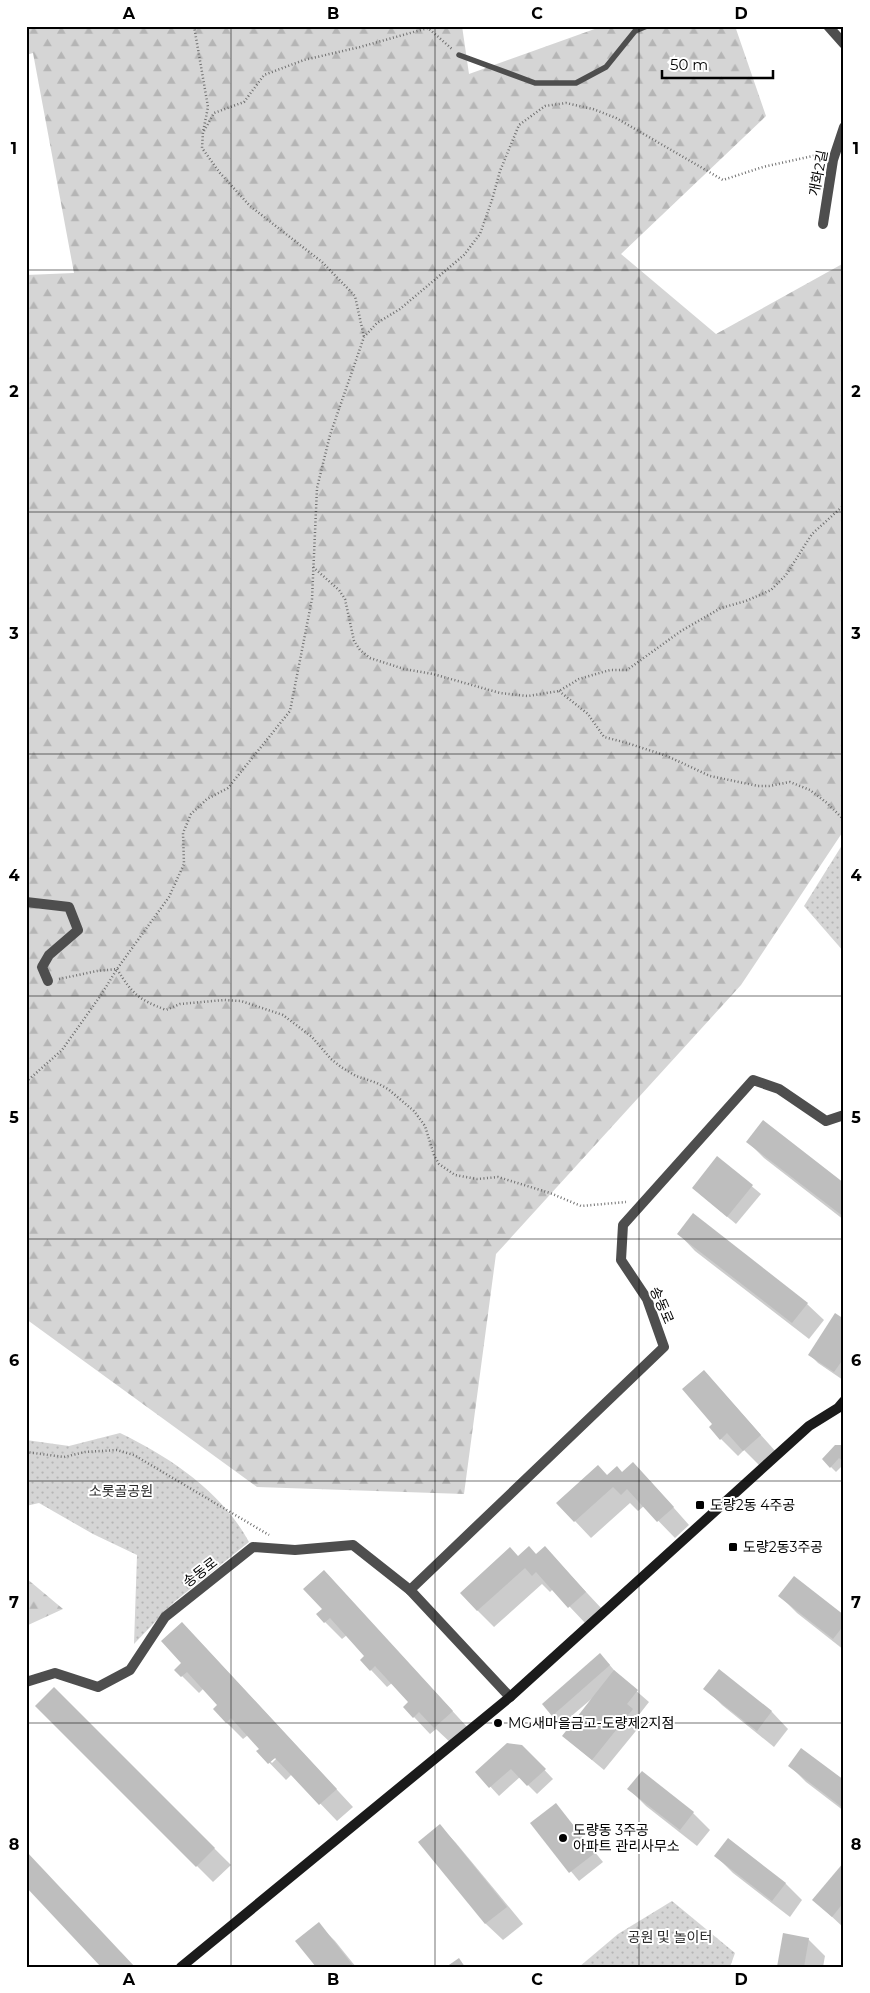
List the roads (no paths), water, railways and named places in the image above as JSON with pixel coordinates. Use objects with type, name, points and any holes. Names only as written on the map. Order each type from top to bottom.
[{"type":"street","points":[[828,26],[844,44]]},
{"type":"street","name":"개화2길","points":[[823,224],[836,152],[844,127]]},
{"type":"street","points":[[26,902],[68,907],[78,930],[49,955],[42,968],[48,982]]},
{"type":"street","name":"송동로","points":[[410,1590],[664,1347],[647,1299],[620,1260],[623,1225],[753,1080],[779,1089],[826,1121],[844,1115]]},
{"type":"street","points":[[181,1967],[510,1697],[809,1426],[842,1407]]},
{"type":"street","name":"송동로","points":[[26,1682],[55,1673],[98,1687],[130,1670],[166,1617],[253,1547],[285,1549],[353,1545],[410,1590],[510,1697]]},
{"type":"lane","points":[[459,55],[535,83],[576,83],[606,67],[635,31],[646,26]]},
{"type":"place","name":"도량2동 4주공","points":[[700,1505]]},
{"type":"place","name":"도량2동3주공","points":[[733,1547]]},
{"type":"place","name":"MG새마을금고-도량제2지점","points":[[498,1723]]},
{"type":"place","name":"도량동 3주공 아파트 관리사무소","points":[[563,1838]]},
{"type":"park label","name":"소롯골공원","points":[[121,1491]]},
{"type":"park label","name":"공원 및 놀이터","points":[[670,1937]]}]
